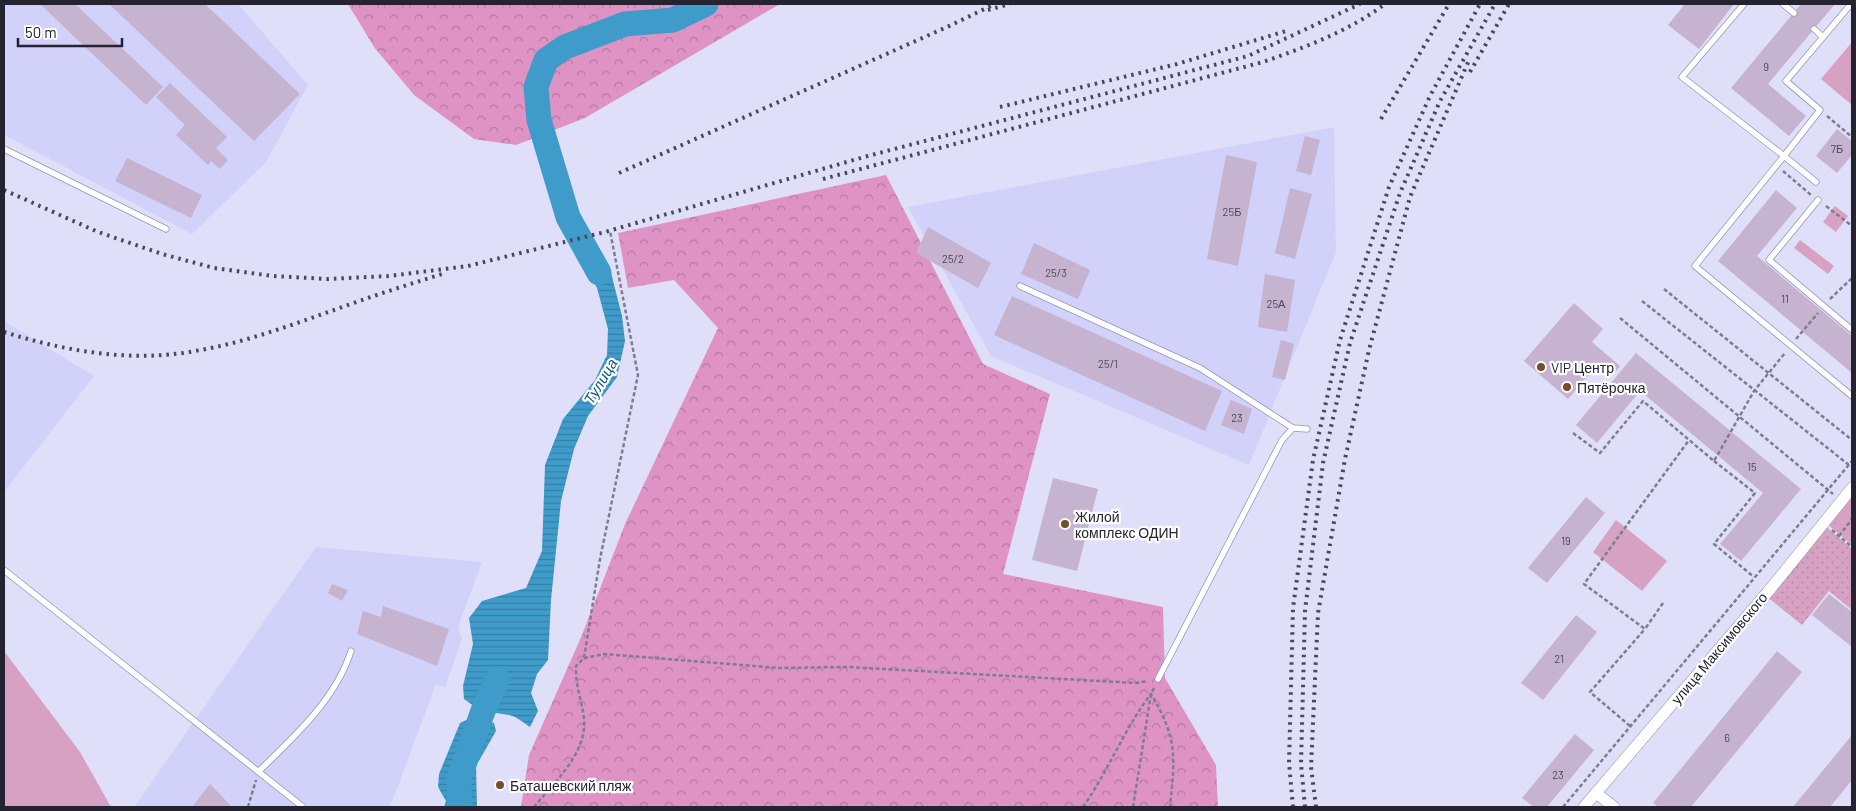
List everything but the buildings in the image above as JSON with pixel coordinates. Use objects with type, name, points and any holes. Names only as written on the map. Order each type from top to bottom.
[{"type":"street","name":"улица Максимовского","points":[[1584,807],[1852,488]]},
{"type":"street","points":[[1596,793],[1614,807]]},
{"type":"lane","points":[[1744,4],[1682,77],[1816,182]]},
{"type":"lane","points":[[1783,4],[1794,13]]},
{"type":"lane","points":[[1851,4],[1786,81],[1820,110],[1695,266],[1852,396]]},
{"type":"lane","points":[[1814,29],[1823,37]]},
{"type":"lane","points":[[4,149],[166,228]]},
{"type":"lane","points":[[1818,200],[1769,260],[1852,330]]},
{"type":"lane","points":[[1020,286],[1200,368],[1293,428],[1307,428]]},
{"type":"lane","points":[[1158,679],[1282,440],[1293,428]]},
{"type":"lane","points":[[4,570],[303,807]]},
{"type":"lane","points":[[259,771],[293,738],[318,709],[344,672],[351,651]]},
{"type":"path","points":[[1820,110],[1852,137]]},
{"type":"path","points":[[584,658],[600,559],[638,375],[610,230]]},
{"type":"path","points":[[1714,461],[1754,391],[1768,372],[1824,306],[1852,278]]},
{"type":"path","points":[[1664,288],[1852,440]]},
{"type":"path","points":[[1642,301],[1849,466]]},
{"type":"path","points":[[1620,318],[1842,501]]},
{"type":"path","points":[[1573,433],[1600,453],[1643,401],[1755,493],[1714,544],[1754,577]]},
{"type":"path","points":[[1645,629],[1584,584],[1689,440]]},
{"type":"path","points":[[1563,807],[1852,461]]},
{"type":"path","points":[[1839,536],[1852,519]]},
{"type":"path","points":[[1823,523],[1852,547]]},
{"type":"path","points":[[1630,726],[1590,692],[1645,629],[1663,603]]},
{"type":"path","points":[[534,807],[572,761],[581,741],[584,720],[575,678],[576,666],[584,658],[604,654],[779,668],[848,667],[1136,683],[1158,679]]},
{"type":"path","points":[[1133,807],[1152,694],[1158,679]]},
{"type":"path","points":[[1083,807],[1104,776],[1133,718],[1152,694]]},
{"type":"path","points":[[1152,694],[1165,716],[1173,744],[1170,807]]},
{"type":"path","points":[[248,807],[259,771]]},
{"type":"shaded area","points":[[4,4],[238,4],[308,85],[266,162],[192,234],[4,135]]},
{"type":"shaded area","points":[[1852,42],[1852,105],[1821,79]]},
{"type":"shaded area","points":[[1334,127],[1336,252],[1249,465],[991,356],[908,207]]},
{"type":"shaded area","points":[[1835,206],[1848,216],[1836,232],[1823,222]]},
{"type":"shaded area","points":[[1800,240],[1834,266],[1828,274],[1794,248]]},
{"type":"shaded area","points":[[4,321],[94,376],[4,492]]},
{"type":"shaded area","points":[[1852,491],[1852,545],[1826,523]]},
{"type":"shaded area","points":[[1616,520],[1667,561],[1642,591],[1593,552]]},
{"type":"shaded area","points":[[1824,525],[1852,549],[1852,610],[1829,591],[1802,625],[1766,596]]},
{"type":"shaded area","points":[[316,547],[482,562],[458,627],[462,639],[445,687],[436,684],[390,807],[134,807]]},
{"type":"shaded area","points":[[4,651],[80,752],[111,807],[4,807]]},
{"type":"green space","points":[[348,4],[780,4],[585,118],[516,145],[474,139],[414,95],[374,47]]},
{"type":"green space","points":[[886,175],[983,364],[1050,394],[1003,574],[1163,607],[1165,678],[1216,765],[1218,807],[521,807],[529,755],[582,635],[625,524],[718,328],[674,280],[628,288],[618,233]]},
{"type":"water","points":[[595,241],[609,265],[622,316],[625,341],[617,377],[588,416],[574,449],[561,501],[551,600],[548,660],[537,674],[531,693],[538,711],[530,727],[509,715],[480,709],[464,699],[463,686],[473,644],[469,618],[482,601],[526,588],[542,551],[545,465],[563,419],[595,380],[607,355],[608,329],[597,288],[576,246]]},
{"type":"water","points":[[473,717],[494,723],[496,731],[476,766],[477,807],[444,807],[446,801],[438,787],[439,774],[460,723]]},
{"type":"waterway","name":"Тулица","points":[[599,273],[568,217],[539,120],[536,87],[546,60],[565,47],[625,24],[673,20],[706,4]]},
{"type":"waterway","name":"Тулица","points":[[459,807],[459,778],[483,711],[497,679]]},
{"type":"railway","points":[[619,173],[995,4]]},
{"type":"railway","points":[[988,10],[1010,4]]},
{"type":"railway","points":[[4,190],[98,232],[162,254],[214,268],[273,276],[328,279],[389,276],[468,266],[605,232],[864,157],[1248,56],[1360,4]]},
{"type":"railway","points":[[823,179],[1263,62],[1342,30],[1385,4]]},
{"type":"railway","points":[[1381,119],[1449,4]]},
{"type":"railway","points":[[1293,807],[1289,763],[1293,608],[1313,460],[1340,340],[1389,187],[1430,96],[1480,4]]},
{"type":"railway","points":[[1305,807],[1301,764],[1305,611],[1323,463],[1350,343],[1400,193],[1440,101],[1495,4]]},
{"type":"railway","points":[[1470,72],[1509,4]]},
{"type":"railway","points":[[1000,107],[1177,64],[1286,31]]},
{"type":"railway","points":[[1316,807],[1311,767],[1318,613],[1345,459],[1369,350],[1410,197],[1469,60]]},
{"type":"railway","points":[[4,332],[51,345],[98,353],[147,356],[195,351],[213,348],[285,327],[442,274]]},
{"type":"place","name":"VIP Центр","points":[[1541,367]]},
{"type":"place","name":"Пятёрочка","points":[[1567,387]]},
{"type":"place","name":"Жилой комплекс ОДИН","points":[[1065,524]]},
{"type":"place","name":"Баташевский пляж","points":[[500,785]]}]
